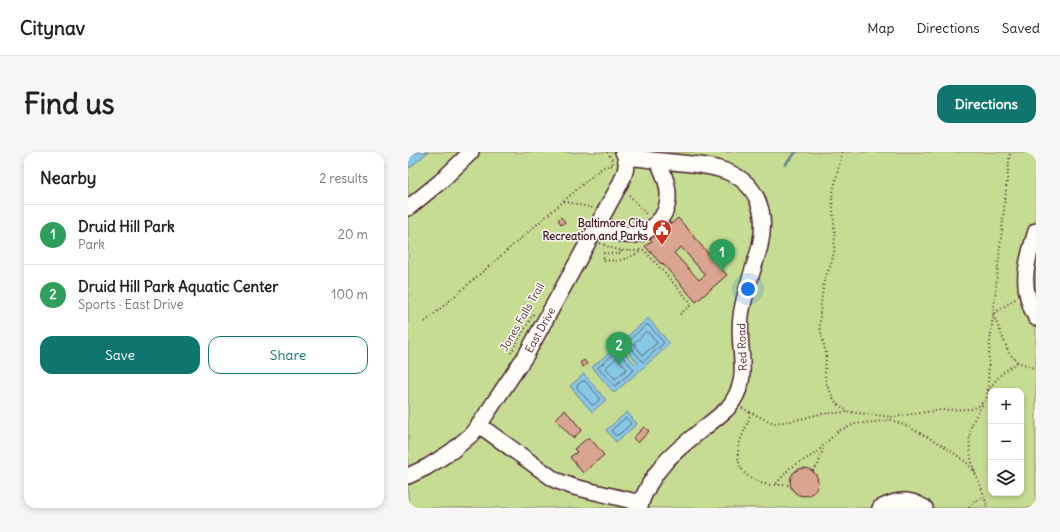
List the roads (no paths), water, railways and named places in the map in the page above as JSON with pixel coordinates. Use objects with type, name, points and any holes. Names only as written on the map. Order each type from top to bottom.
[{"type":"street","points":[[408,208],[441,181],[471,152]]},
{"type":"street","name":"Red Road","points":[[621,159],[636,158],[708,166],[739,176],[747,182],[757,198],[760,207],[762,224],[760,244],[744,300],[740,326],[743,377],[741,386],[733,402],[718,417],[679,447],[670,456],[654,476],[640,506]]},
{"type":"street","name":"East Drive","points":[[408,476],[427,468],[446,456],[463,442],[479,425],[508,384],[526,355],[598,211],[623,179],[626,172],[621,159]]},
{"type":"street","points":[[598,211],[619,233],[631,235],[650,229],[659,221],[666,210],[669,198],[666,182],[658,161]]},
{"type":"street","points":[[1036,231],[1027,262],[1026,280],[1029,301],[1036,318]]},
{"type":"street","points":[[479,425],[555,480],[640,506]]},
{"type":"street","points":[[880,508],[898,500],[913,502],[925,508]]},
{"type":"water","points":[[408,152],[428,152],[408,169]]},
{"type":"water","points":[[648,318],[670,344],[614,393],[592,367],[618,345],[636,365],[638,363],[620,343]]},
{"type":"water","points":[[584,374],[606,400],[592,412],[570,386]]},
{"type":"water","points":[[627,412],[637,424],[616,442],[606,430]]},
{"type":"waterway","points":[[785,164],[796,152]]},
{"type":"place","name":"Baltimore City Recreation and Parks","points":[[662,246]]},
{"type":"place","name":"Druid Hill Park","points":[[722,272]]},
{"type":"place","name":"Druid Hill Park Aquatic Center","points":[[619,365]]}]
